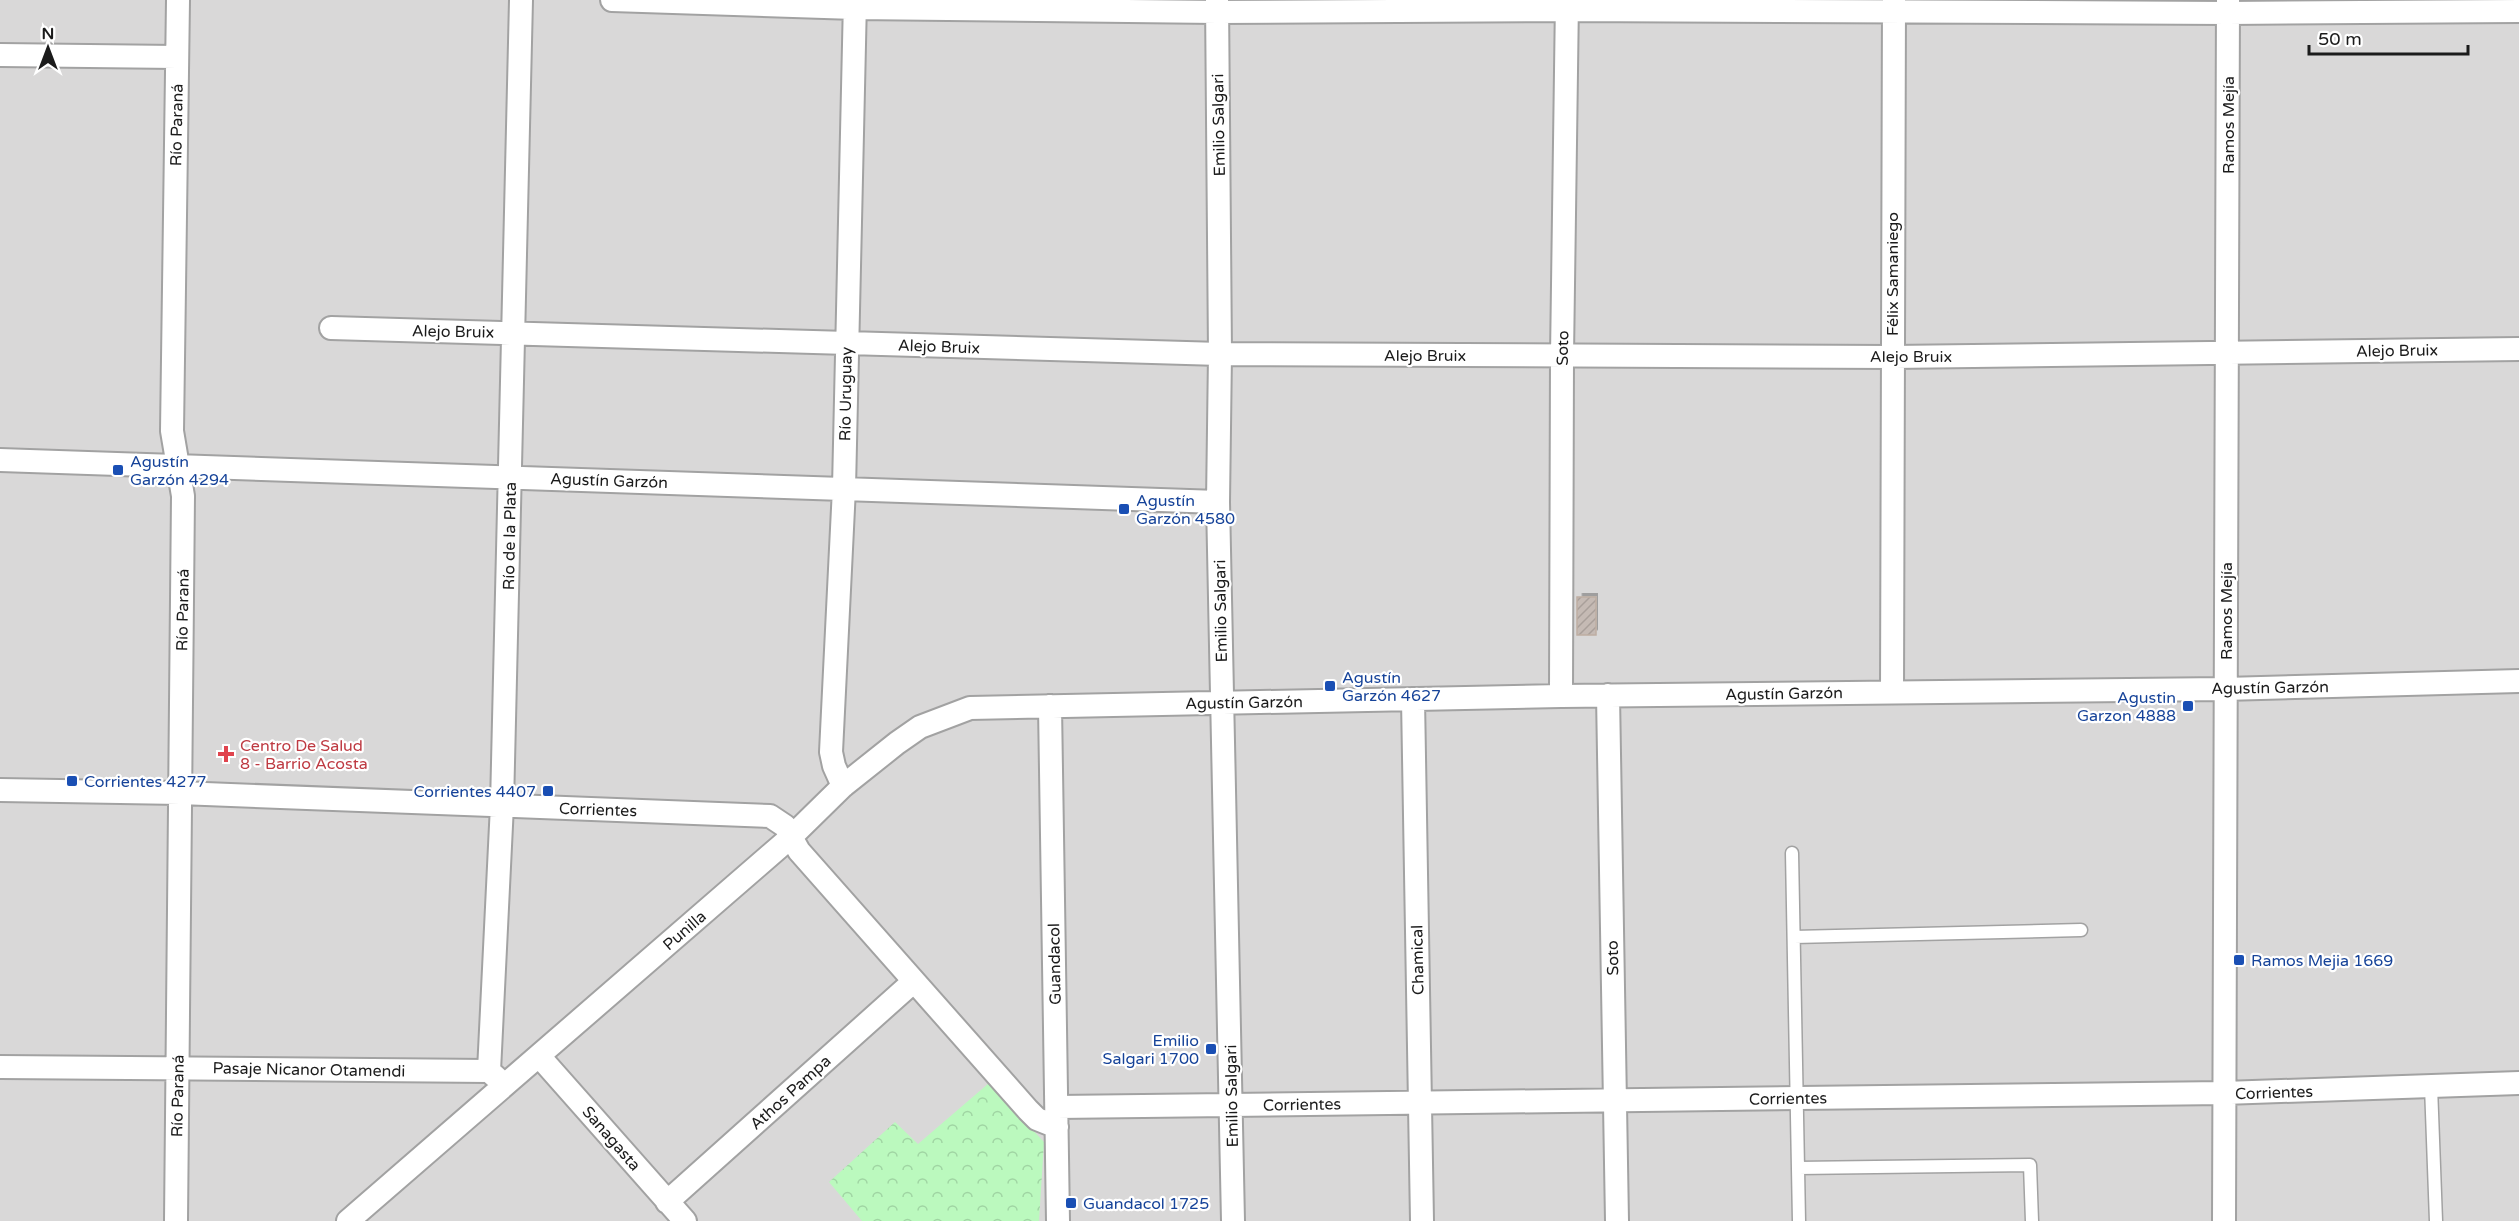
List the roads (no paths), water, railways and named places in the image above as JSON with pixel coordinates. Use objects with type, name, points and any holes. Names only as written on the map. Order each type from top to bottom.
[{"type":"street","name":"Río Paraná","points":[[176,1221],[183,496],[172,431],[178,0]]},
{"type":"street","name":"Río de la Plata","points":[[497,1078],[521,0]]},
{"type":"street","points":[[612,0],[1026,5],[2228,7],[2519,11]]},
{"type":"street","name":"Río Uruguay","points":[[843,786],[834,766],[831,752],[844,488],[855,4]]},
{"type":"street","name":"Soto","points":[[1561,696],[1562,356],[1567,5]]},
{"type":"street","name":"Emilio Salgari","points":[[1217,6],[1220,354],[1218,502],[1233,1221]]},
{"type":"street","name":"Félix Samaniego","points":[[1892,692],[1894,6]]},
{"type":"street","name":"Ramos Mejía","points":[[2224,1221],[2228,7]]},
{"type":"street","points":[[0,55],[177,57]]},
{"type":"street","name":"Alejo Bruix","points":[[331,328],[1220,354],[1892,357],[2519,349]]},
{"type":"street","name":"Agustín Garzón","points":[[0,460],[179,464],[1218,502]]},
{"type":"street","name":"Agustín Garzón","points":[[1050,706],[1608,695],[2225,689],[2519,681]]},
{"type":"street","name":"Soto","points":[[1608,695],[1617,1221]]},
{"type":"street","name":"Chamical","points":[[1413,699],[1422,1221]]},
{"type":"street","name":"Punilla","points":[[359,1217],[497,1078],[539,1056],[791,837],[843,786],[921,727],[970,708],[1050,706]]},
{"type":"street","name":"Guandacol","points":[[1050,706],[1058,1221]]},
{"type":"street","name":"Corrientes","points":[[0,790],[180,793],[770,816],[785,826],[799,851],[1037,1119],[1231,1105],[2224,1093],[2519,1083]]},
{"type":"street","name":"Athos Pampa","points":[[668,1202],[913,982]]},
{"type":"street","name":"Sanagasta","points":[[539,1056],[685,1221]]},
{"type":"street","name":"Pasaje Nicanor Otamendi","points":[[0,1067],[178,1068],[497,1078]]},
{"type":"lane","points":[[1792,853],[1799,1221]]},
{"type":"lane","points":[[1794,937],[2081,930]]},
{"type":"lane","points":[[2431,1086],[2436,1221]]},
{"type":"lane","points":[[1798,1168],[2030,1165],[2032,1221]]},
{"type":"place","name":"Agustín Garzón 4294","points":[[118,470]]},
{"type":"place","name":"Agustín Garzón 4580","points":[[1124,509]]},
{"type":"place","name":"Agustín Garzón 4627","points":[[1330,686]]},
{"type":"place","name":"Agustin Garzon 4888","points":[[2188,706]]},
{"type":"place","name":"Centro De Salud 8 - Barrio Acosta","points":[[226,754]]},
{"type":"place","name":"Corrientes 4277","points":[[72,781]]},
{"type":"place","name":"Corrientes 4407","points":[[548,791]]},
{"type":"place","name":"Ramos Mejia 1669","points":[[2239,960]]},
{"type":"place","name":"Emilio Salgari 1700","points":[[1211,1049]]},
{"type":"place","name":"Guandacol 1725","points":[[1071,1203]]}]
